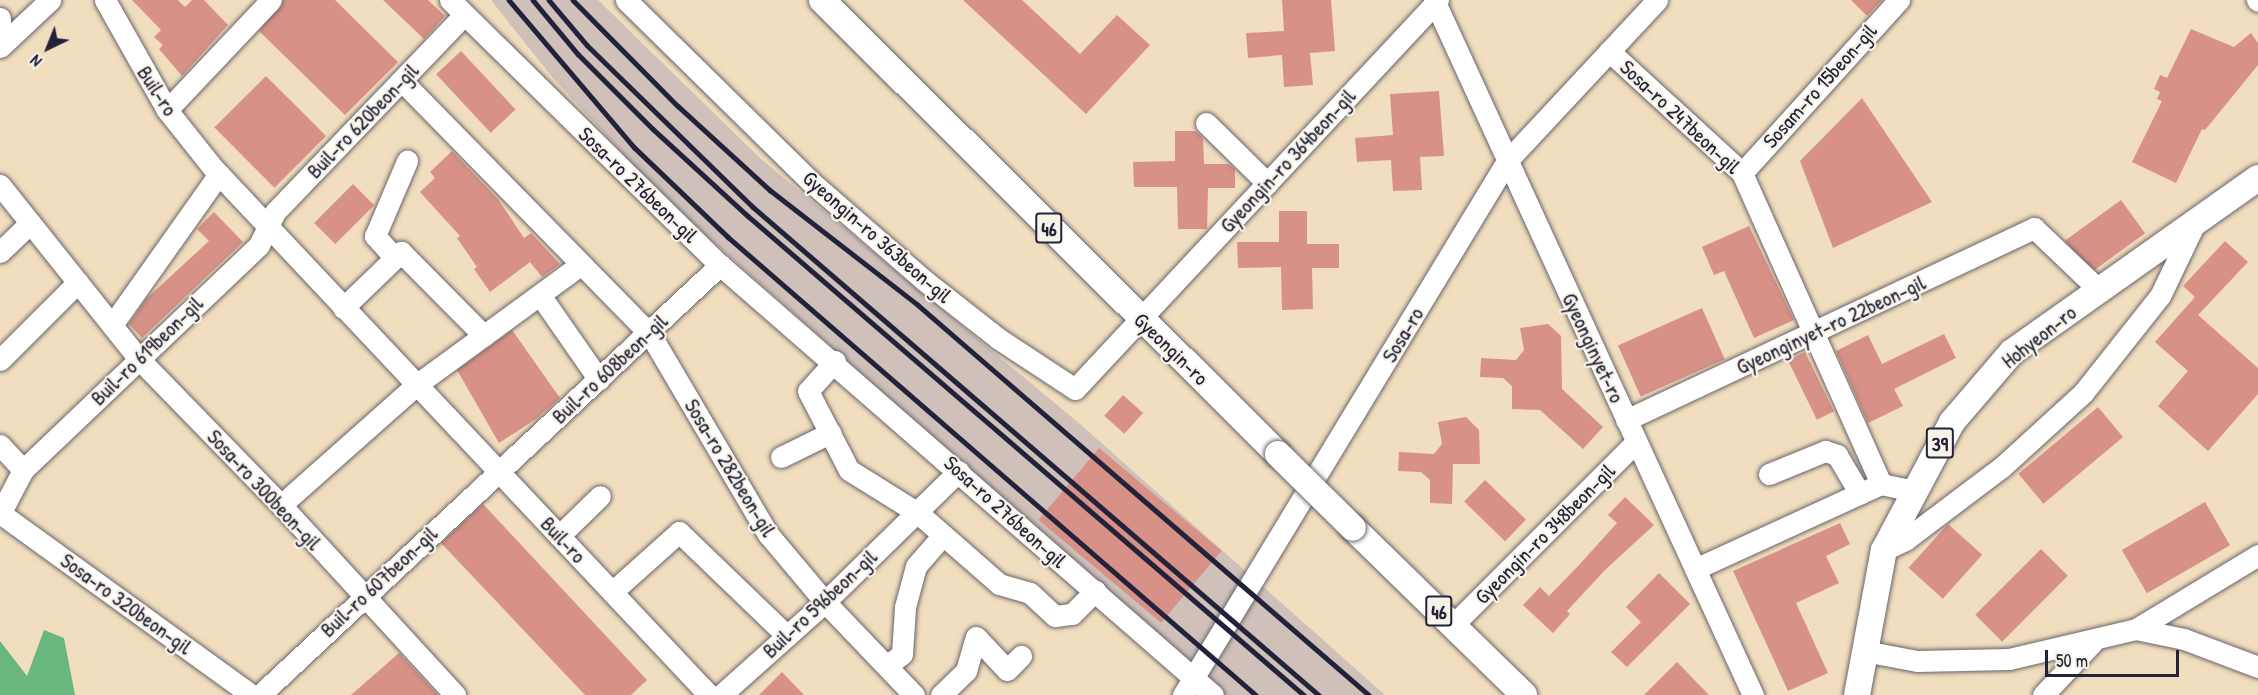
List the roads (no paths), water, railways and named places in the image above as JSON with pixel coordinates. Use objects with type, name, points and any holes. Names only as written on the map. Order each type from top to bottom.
[{"type":"main road","name":"Gyeongin-ro","points":[[822,0],[1140,319],[1524,695]]},
{"type":"main road","name":"Hohyeon-ro","points":[[1857,695],[1884,550],[1913,491],[1952,422],[2012,352],[2258,178]]},
{"type":"street","points":[[0,46],[50,0]]},
{"type":"street","name":"Buil-ro","points":[[105,0],[120,33],[167,110],[219,174],[268,230],[709,695]]},
{"type":"street","points":[[167,110],[271,0]]},
{"type":"street","name":"Gyeongin-ro 363beon-gil","points":[[626,0],[810,181],[907,266],[999,339],[1075,389],[1140,319]]},
{"type":"street","name":"Sosa-ro","points":[[1188,687],[1507,161],[1657,0]]},
{"type":"street","name":"Sosam-ro 15beon-gil","points":[[1742,173],[1899,0]]},
{"type":"street","name":"Gyeongin-ro 364beon-gil","points":[[1140,319],[1436,1]]},
{"type":"street","name":"Gyeonginyet-ro","points":[[1436,1],[1507,161],[1753,695]]},
{"type":"street","name":"Buil-ro 620beon-gil","points":[[268,230],[275,212],[402,81],[456,8]]},
{"type":"street","name":"Sosa-ro 276beon-gil","points":[[456,8],[720,265],[835,361],[1095,591],[1188,687],[1213,695]]},
{"type":"street","points":[[0,18],[0,24]]},
{"type":"street","name":"Sosa-ro 247beon-gil","points":[[1609,51],[1742,173],[1881,484]]},
{"type":"street","name":"Sosa-ro 282beon-gil","points":[[402,81],[650,334],[768,534],[825,602],[914,695]]},
{"type":"street","points":[[1206,123],[1267,183]]},
{"type":"street","points":[[395,258],[375,236],[407,161]]},
{"type":"street","points":[[112,325],[219,174]]},
{"type":"street","name":"Sosa-ro 300beon-gil","points":[[0,185],[138,358],[281,505],[455,695]]},
{"type":"street","points":[[0,252],[30,223]]},
{"type":"street","points":[[1884,550],[1905,540],[2011,459],[2083,393],[2160,297],[2195,223]]},
{"type":"street","name":"Gyeonginyet-ro 22beon-gil","points":[[1626,420],[1814,334],[2034,228],[2099,290]]},
{"type":"street","name":"Buil-ro 619beon-gil","points":[[0,514],[23,470],[259,245],[268,230]]},
{"type":"street","points":[[343,308],[401,252],[484,336]]},
{"type":"street","points":[[281,505],[416,385],[580,265]]},
{"type":"street","name":"Buil-ro 608beon-gil","points":[[499,471],[650,334],[720,265]]},
{"type":"street","points":[[0,360],[78,282]]},
{"type":"street","points":[[540,295],[599,380]]},
{"type":"street","points":[[835,361],[808,391],[849,470],[918,513]]},
{"type":"street","points":[[781,457],[830,433]]},
{"type":"street","name":"Gyeongin-ro 348beon-gil","points":[[1453,626],[1636,442]]},
{"type":"street","points":[[0,445],[23,470]]},
{"type":"street","points":[[1768,474],[1825,451],[1837,455],[1860,494]]},
{"type":"street","name":"Buil-ro 607beon-gil","points":[[260,695],[362,596],[499,471]]},
{"type":"street","name":"Buil-ro 596beon-gil","points":[[721,695],[825,602],[918,513],[958,471]]},
{"type":"street","points":[[1695,569],[1881,484],[1913,491]]},
{"type":"street","points":[[559,536],[600,496]]},
{"type":"street","name":"Sosa-ro 276beon-gil","points":[[918,513],[999,584],[1030,593],[1055,616],[1072,614],[1095,591]]},
{"type":"street","name":"Sosa-ro 320beon-gil","points":[[0,514],[251,695]]},
{"type":"street","points":[[612,592],[679,532],[787,636]]},
{"type":"street","points":[[886,666],[902,654],[905,607],[915,566],[943,535]]},
{"type":"street","points":[[1864,651],[1917,661],[1959,663],[2009,659],[2093,642],[2136,629],[2258,555]]},
{"type":"street","points":[[2136,629],[2184,639],[2258,667]]},
{"type":"street","points":[[941,695],[966,671],[976,637],[1007,670],[1021,656]]},
{"type":"street","points":[[2046,694],[2093,642]]},
{"type":"railway","points":[[509,0],[635,148],[728,237],[1256,695]]},
{"type":"railway","points":[[533,0],[578,54],[653,129],[748,216],[1304,695]]},
{"type":"railway","points":[[549,0],[587,45],[753,207],[1319,695]]},
{"type":"railway","points":[[573,0],[678,106],[770,190],[918,305],[1369,695]]}]
